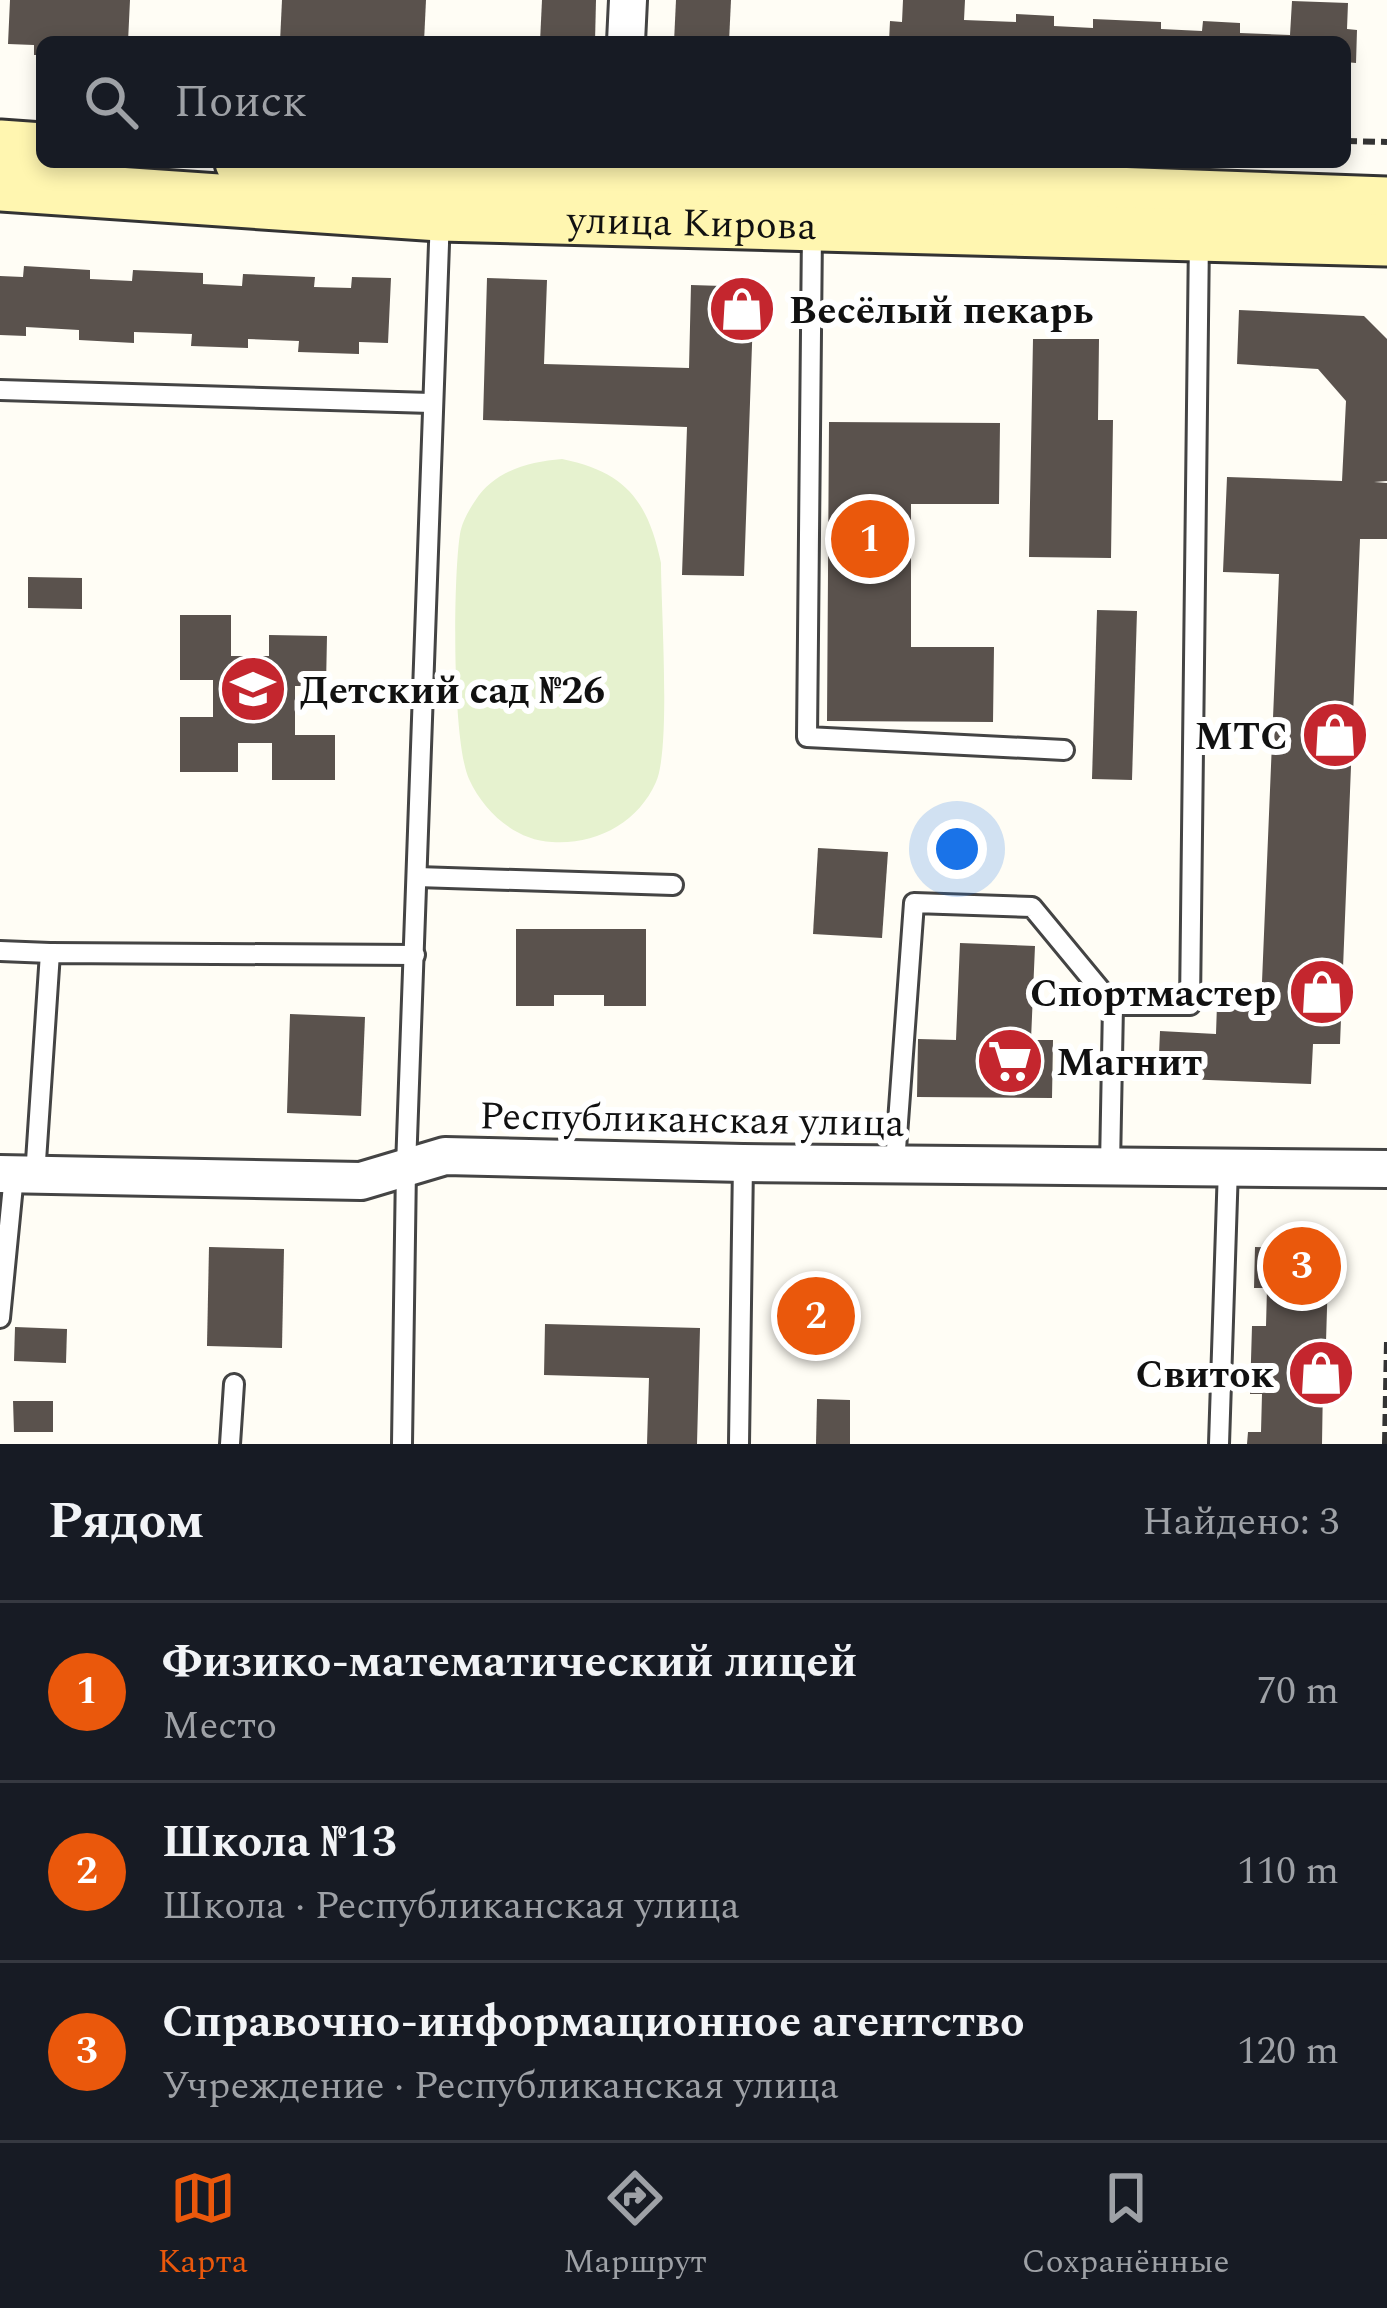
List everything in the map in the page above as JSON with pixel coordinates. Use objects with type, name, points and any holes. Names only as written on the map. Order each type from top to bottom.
[{"type":"main road","points":[[0,146],[36,149]]},
{"type":"main road","name":"улица Кирова","points":[[277,168],[441,195],[621,171],[812,203]]},
{"type":"main road","name":"улица Кирова","points":[[0,185],[1199,215],[1387,203]]},
{"type":"main road","name":"улица Кирова","points":[[1199,215],[1387,240]]},
{"type":"street","points":[[626,36],[628,0]]},
{"type":"street","name":"Республиканская улица","points":[[16,1175],[362,1181],[445,1156],[1387,1169]]},
{"type":"lane","points":[[402,1444],[406,1167],[441,195]]},
{"type":"lane","points":[[812,203],[807,736],[1064,750]]},
{"type":"lane","points":[[1113,1005],[1190,1005],[1199,215]]},
{"type":"lane","points":[[0,390],[431,403]]},
{"type":"lane","points":[[417,877],[673,885]]},
{"type":"lane","points":[[895,1163],[914,903],[1032,907],[1113,1005],[1110,1166]]},
{"type":"lane","points":[[0,952],[415,956]]},
{"type":"lane","points":[[0,1318],[50,953]]},
{"type":"lane","points":[[739,1444],[742,1163]]},
{"type":"lane","points":[[1219,1444],[1228,1167]]},
{"type":"lane","points":[[230,1444],[233,1384]]},
{"type":"path","points":[[1351,141],[1387,142]]},
{"type":"path","points":[[1385,1444],[1387,1341]]},
{"type":"green space","points":[[562,459],[618,481],[649,522],[661,563],[664,710],[661,765],[638,809],[599,835],[552,842],[526,836],[502,822],[469,779],[459,731],[456,586],[461,530],[483,490],[514,470]]},
{"type":"building","points":[[10,0],[130,0],[128,36],[36,36],[36,55],[34,45],[8,44]]},
{"type":"building","points":[[282,0],[426,0],[424,36],[280,36]]},
{"type":"building","points":[[542,0],[596,0],[595,36],[540,36]]},
{"type":"building","points":[[676,0],[731,0],[729,36],[674,36]]},
{"type":"building","points":[[903,0],[965,0],[964,20],[1016,22],[1016,14],[1054,16],[1054,26],[1093,28],[1093,19],[1161,22],[1161,29],[1202,31],[1203,21],[1240,23],[1240,33],[1290,35],[1292,1],[1348,3],[1347,29],[1357,30],[1356,63],[1351,63],[1351,36],[889,36],[890,21],[902,22]]},
{"type":"building","points":[[24,266],[90,270],[90,279],[132,281],[133,270],[203,273],[203,284],[242,286],[243,274],[315,277],[314,287],[351,288],[352,277],[391,278],[388,343],[359,342],[359,354],[298,352],[299,341],[248,339],[248,348],[191,346],[192,334],[134,332],[134,343],[79,340],[79,330],[26,327],[26,336],[0,335],[0,276],[23,277]]},
{"type":"building","points":[[487,278],[547,280],[544,364],[689,368],[691,285],[754,287],[744,576],[682,575],[687,427],[483,420]]},
{"type":"building","points":[[1239,310],[1364,316],[1387,339],[1387,481],[1374,482],[1387,483],[1387,539],[1360,539],[1340,1044],[1313,1044],[1311,1084],[1158,1078],[1160,1031],[1216,1034],[1217,1004],[1261,1006],[1279,574],[1223,572],[1227,477],[1342,481],[1346,401],[1318,369],[1237,364]]},
{"type":"building","points":[[1033,339],[1099,339],[1098,420],[1113,420],[1111,558],[1029,557]]},
{"type":"building","points":[[829,422],[1000,423],[999,504],[911,504],[911,647],[994,647],[993,722],[827,721]]},
{"type":"building","points":[[28,577],[82,578],[82,609],[28,608]]},
{"type":"building","points":[[1097,610],[1137,611],[1132,780],[1092,779]]},
{"type":"building","name":"Детский сад №26","points":[[180,615],[231,615],[231,656],[269,656],[269,635],[327,636],[326,686],[295,686],[295,735],[335,735],[335,780],[272,780],[272,743],[238,743],[238,772],[180,772],[180,717],[213,717],[213,680],[180,680]]},
{"type":"building","points":[[818,848],[888,852],[882,938],[813,934]]},
{"type":"building","points":[[516,929],[646,929],[646,1006],[604,1006],[604,995],[554,995],[554,1006],[516,1006]]},
{"type":"building","points":[[960,943],[1035,946],[1031,1040],[1053,1040],[1052,1098],[917,1097],[918,1039],[956,1040]]},
{"type":"building","points":[[290,1014],[365,1017],[361,1116],[287,1113]]},
{"type":"building","points":[[209,1247],[284,1249],[282,1348],[207,1346]]},
{"type":"building","points":[[1255,1247],[1319,1249],[1319,1275],[1328,1275],[1326,1342],[1316,1342],[1315,1381],[1323,1382],[1322,1444],[1247,1444],[1248,1432],[1261,1432],[1262,1394],[1250,1394],[1252,1326],[1266,1326],[1267,1288],[1254,1288]]},
{"type":"building","points":[[545,1324],[700,1328],[697,1444],[647,1444],[649,1378],[544,1375]]},
{"type":"building","points":[[15,1327],[67,1329],[66,1363],[14,1361]]},
{"type":"building","points":[[817,1399],[850,1400],[850,1444],[816,1444]]},
{"type":"building","points":[[13,1401],[53,1401],[53,1432],[14,1432]]},
{"type":"place","name":"Весёлый пекарь","points":[[742,309]]},
{"type":"place","name":"Физико-математический лицей","points":[[870,539]]},
{"type":"place","name":"Детский сад №26","points":[[253,689]]},
{"type":"place","name":"МТС","points":[[1335,735]]},
{"type":"place","name":"Спортмастер","points":[[1322,992]]},
{"type":"place","name":"Магнит","points":[[1010,1061]]},
{"type":"place","name":"Справочно-информационное агентство","points":[[1302,1266]]},
{"type":"place","name":"Школа №13","points":[[816,1316]]},
{"type":"place","name":"Свиток","points":[[1321,1373]]}]
